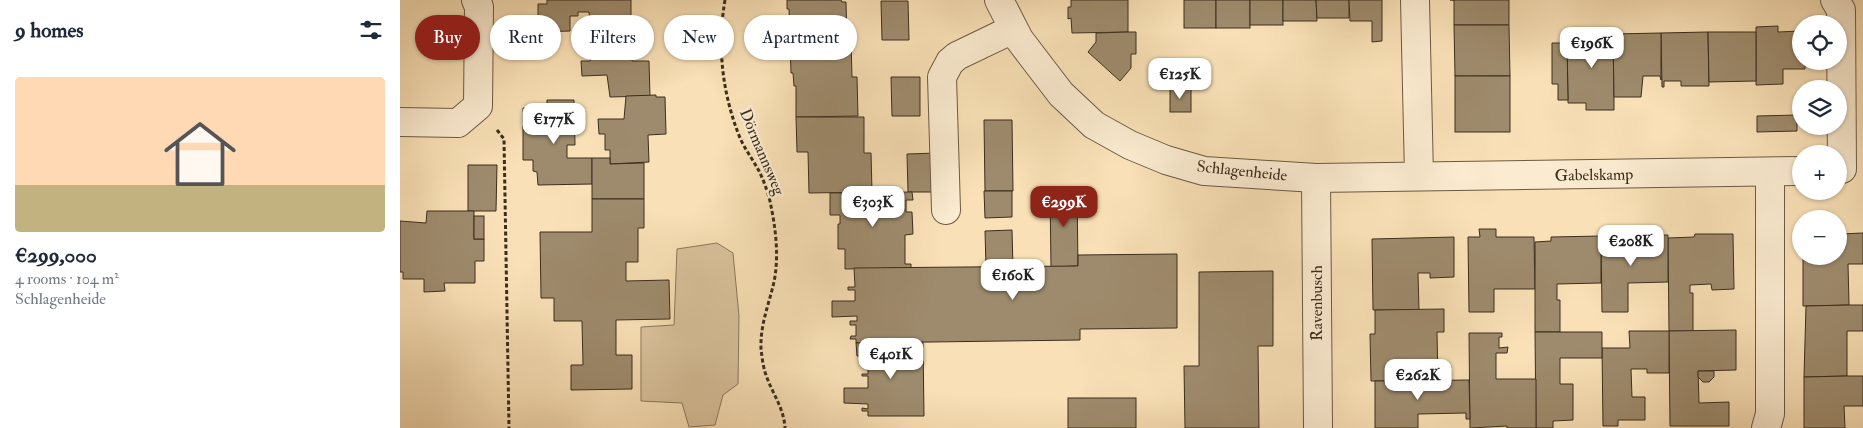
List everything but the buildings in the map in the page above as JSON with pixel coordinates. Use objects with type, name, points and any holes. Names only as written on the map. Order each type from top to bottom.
[{"type":"street","points":[[400,122],[458,123],[478,106],[479,7],[476,0]]},
{"type":"street","name":"Schlagenheide","points":[[999,0],[1019,39],[1061,94],[1094,124],[1130,145],[1166,160],[1204,171],[1316,178]]},
{"type":"street","points":[[1416,0],[1418,176]]},
{"type":"street","points":[[1835,0],[1841,10],[1848,168]]},
{"type":"street","points":[[946,210],[942,77],[950,62],[958,56],[1013,29]]},
{"type":"street","name":"Gabelskamp","points":[[1316,178],[1792,172]]},
{"type":"street","points":[[1766,428],[1770,414],[1770,173]]},
{"type":"street","name":"Ravenbusch","points":[[1316,178],[1318,428]]},
{"type":"path","name":"Dörmannsweg","points":[[725,0],[721,23],[720,61],[727,101],[740,139],[760,173],[771,205],[777,241],[774,280],[761,332],[766,375],[782,412],[786,428]]},
{"type":"path","points":[[478,106],[504,139],[509,428]]},
{"type":"shaded area","points":[[717,243],[733,253],[739,316],[738,384],[723,395],[715,425],[689,427],[682,403],[641,401],[641,327],[674,325],[677,249]]}]
